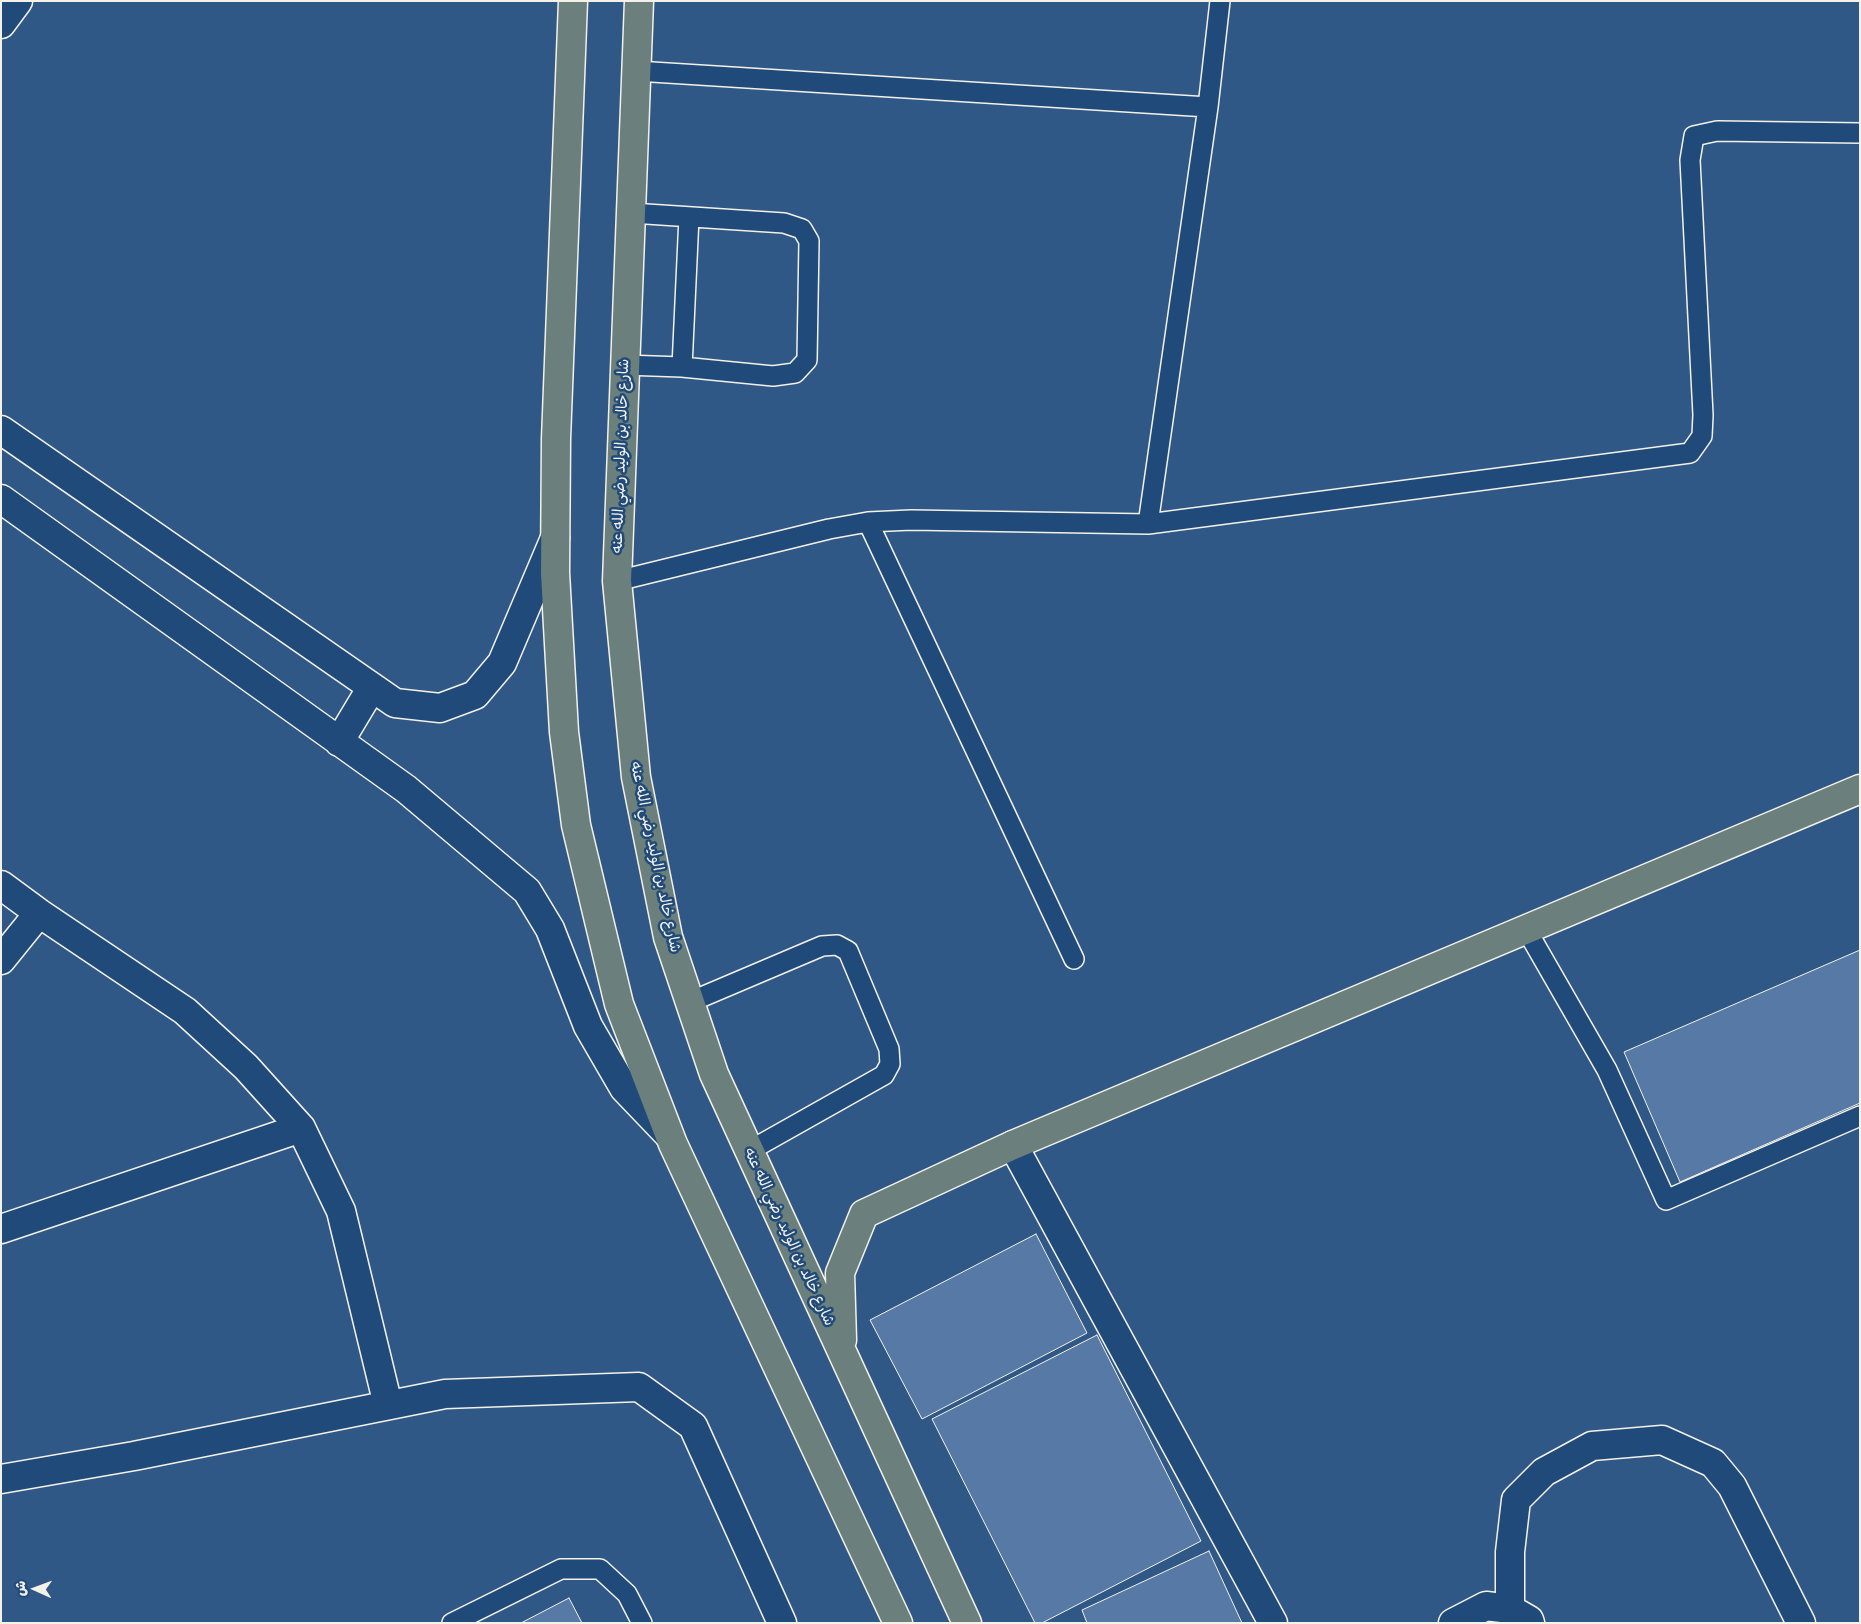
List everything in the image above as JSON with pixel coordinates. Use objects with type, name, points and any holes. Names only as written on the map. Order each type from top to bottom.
[{"type":"main road","points":[[573,1],[556,439],[554,538],[564,732],[576,825],[619,1004],[669,1135],[898,1623]]},
{"type":"main road","name":"شارع خالد بن الوليد رضي الله عنه","points":[[639,1],[617,580],[636,777],[668,937],[714,1074],[967,1623]]},
{"type":"main road","points":[[842,1349],[840,1273],[864,1214],[1013,1145],[1860,789]]},
{"type":"street","points":[[1,24],[18,1]]},
{"type":"street","points":[[1,430],[395,703],[440,708],[475,695],[502,664],[554,538]]},
{"type":"street","points":[[1,499],[406,789],[527,891],[550,929],[588,1026],[619,1080],[624,1088],[669,1135]]},
{"type":"street","points":[[339,742],[372,687]]},
{"type":"street","points":[[1,885],[39,913],[185,1011],[246,1067],[301,1128],[342,1211],[388,1405]]},
{"type":"street","points":[[1,960],[39,913]]},
{"type":"street","points":[[1,1229],[301,1128]]},
{"type":"street","points":[[1013,1145],[1273,1623]]},
{"type":"street","points":[[1,1479],[134,1456],[445,1394],[639,1387],[693,1426],[782,1623]]},
{"type":"street","points":[[1452,1623],[1486,1606],[1520,1616],[1510,1552],[1516,1500],[1544,1472],[1592,1446],[1662,1440],[1713,1463],[1732,1486],[1801,1623]]},
{"type":"lane","points":[[1148,524],[1208,106],[1220,1]]},
{"type":"lane","points":[[636,71],[1208,106]]},
{"type":"lane","points":[[617,580],[868,522],[911,520],[1148,524],[1690,453],[1702,436],[1703,415],[1690,160],[1694,136],[1717,131],[1860,133]]},
{"type":"lane","points":[[624,365],[682,366],[773,376],[795,373],[807,360],[809,241],[802,229],[784,223],[630,213]]},
{"type":"lane","points":[[682,366],[689,217]]},
{"type":"lane","points":[[868,522],[1074,959]]},
{"type":"lane","points":[[1526,929],[1607,1070],[1666,1200],[1860,1116]]},
{"type":"lane","points":[[690,1002],[822,946],[837,945],[848,951],[889,1048],[890,1064],[884,1075],[749,1151]]},
{"type":"lane","points":[[452,1623],[561,1570],[600,1569],[627,1594],[642,1623]]},
{"type":"building","points":[[1860,950],[1860,1103],[1680,1182],[1624,1052]]},
{"type":"building","points":[[1036,1234],[1087,1333],[922,1419],[870,1320]]},
{"type":"building","points":[[1097,1335],[1201,1541],[1042,1623],[1035,1623],[932,1419]]},
{"type":"building","points":[[1209,1551],[1242,1623],[1087,1623],[1082,1610]]},
{"type":"building","points":[[569,1598],[582,1623],[521,1623]]}]
